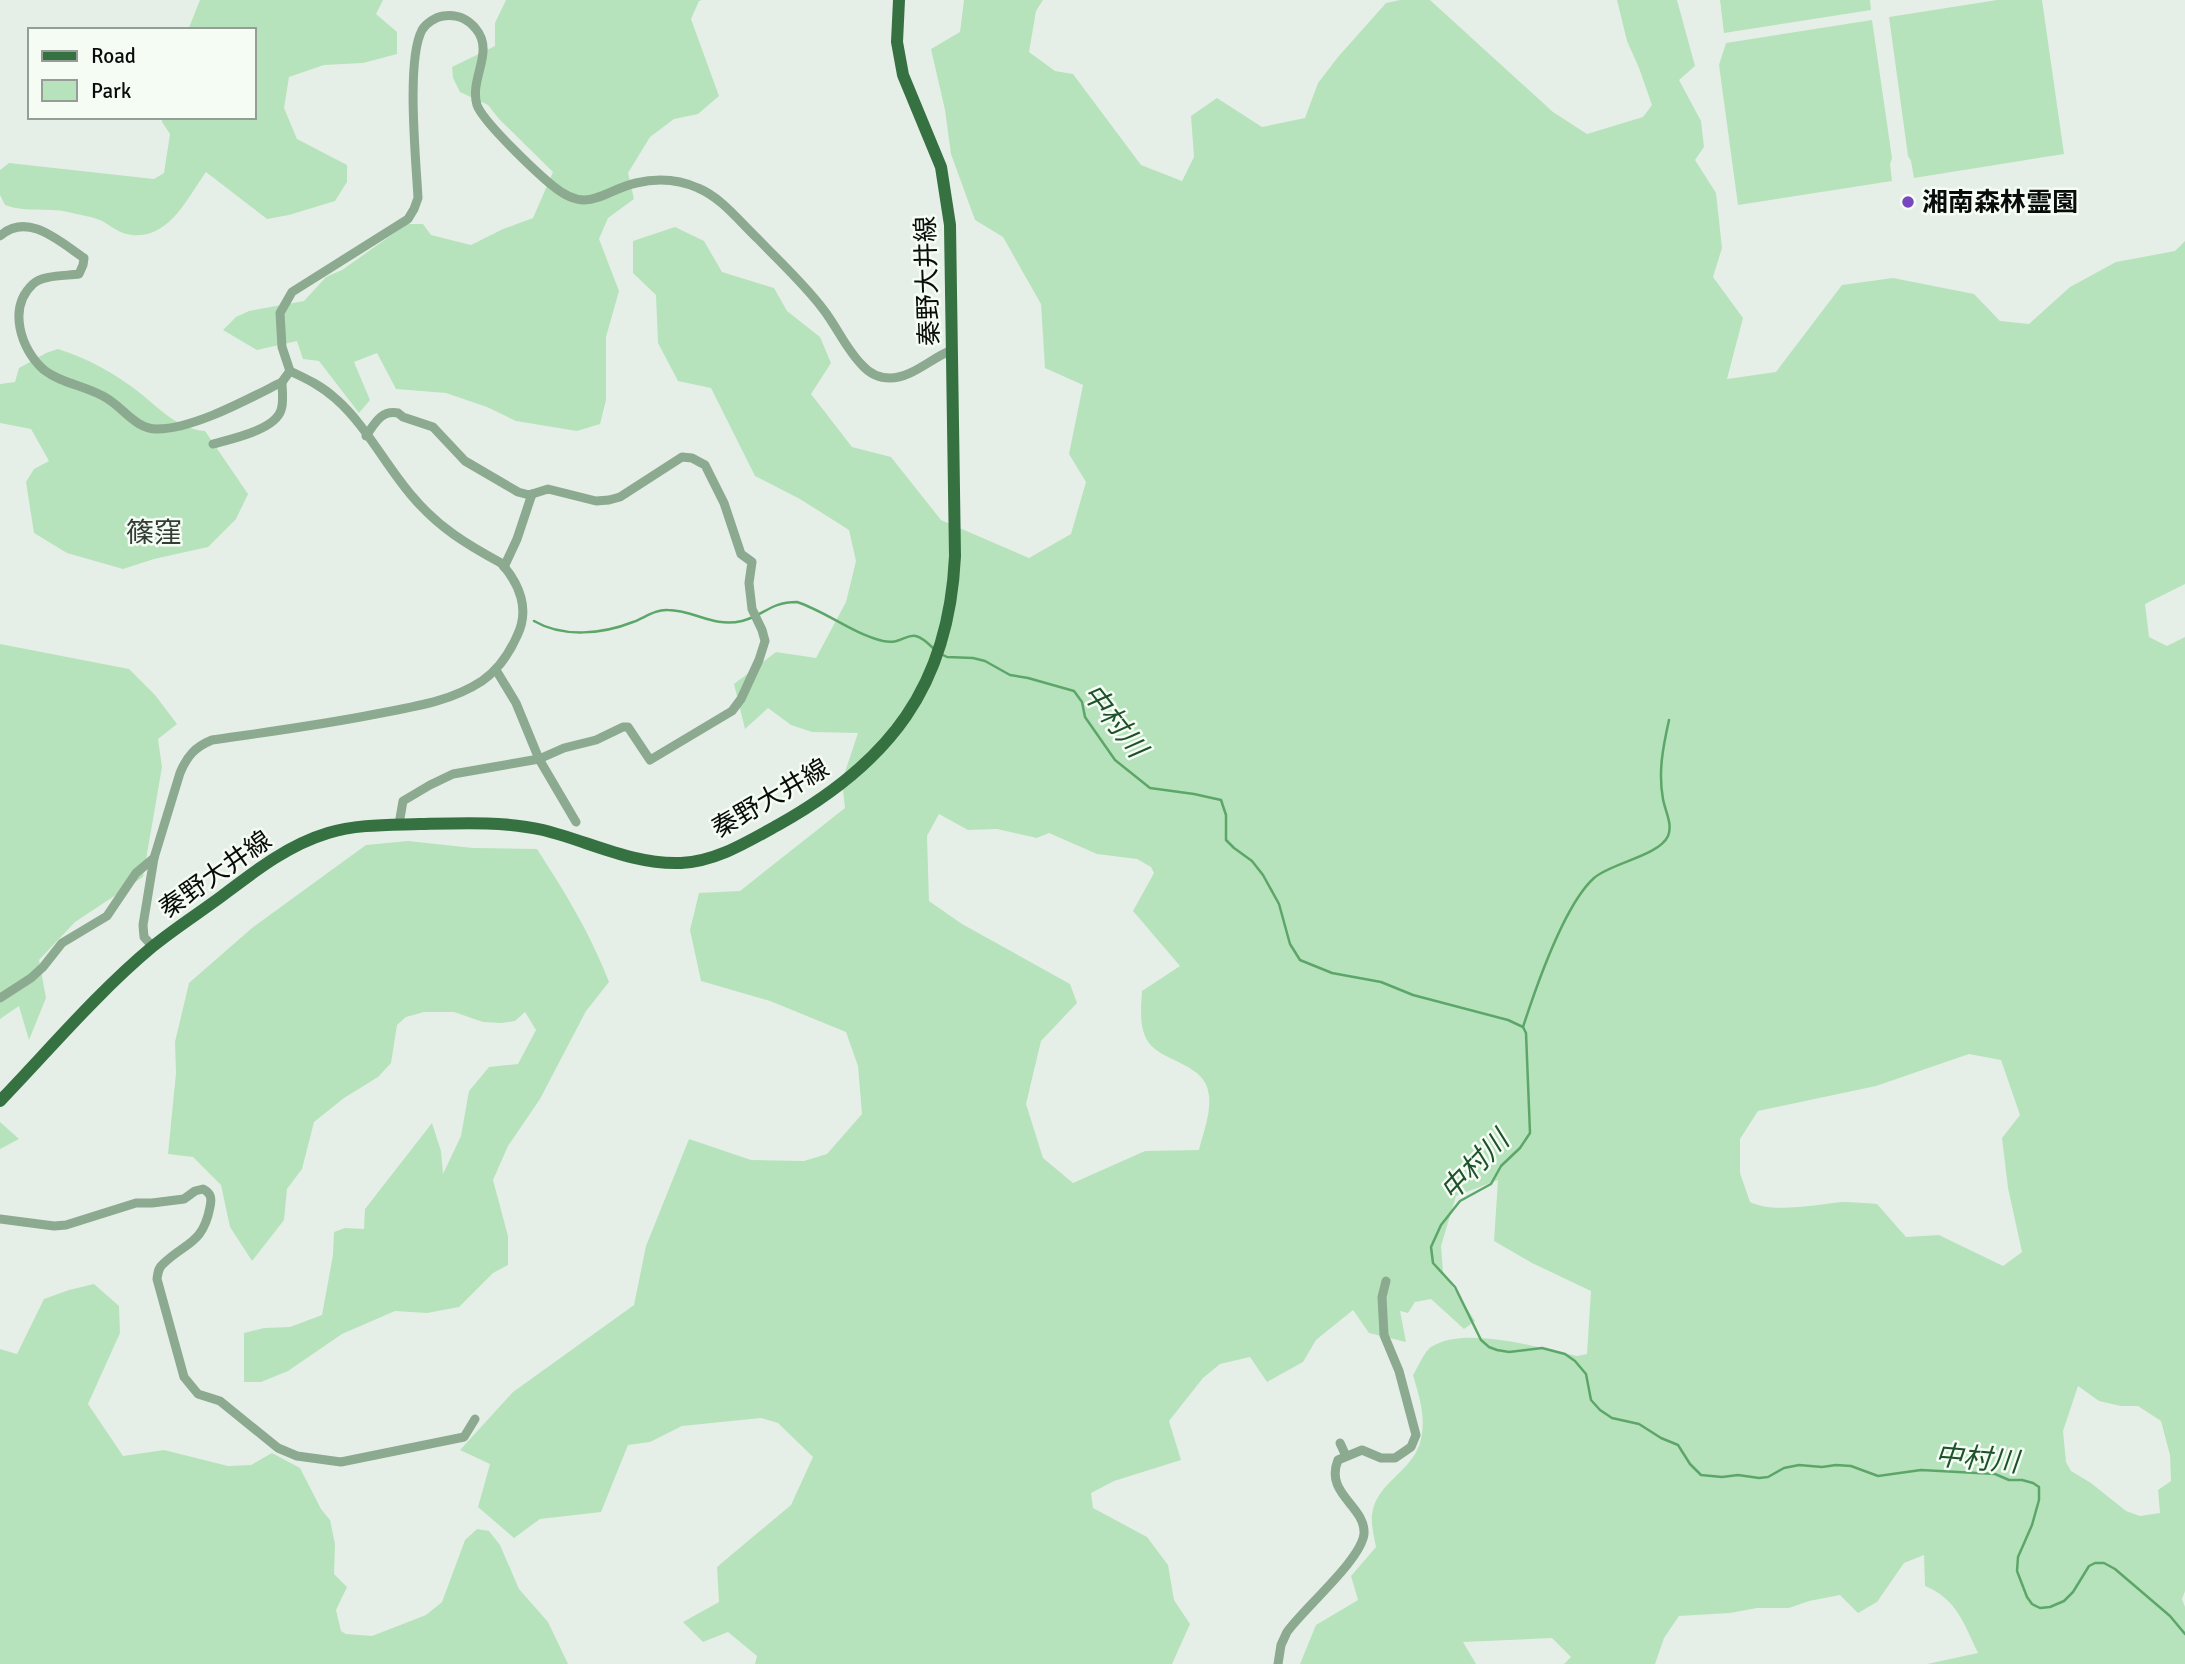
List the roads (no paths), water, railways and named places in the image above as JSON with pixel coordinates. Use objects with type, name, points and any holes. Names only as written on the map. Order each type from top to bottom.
[{"type":"main road","name":"秦野大井線","points":[[0,1101],[114,982],[153,947],[241,882],[301,844],[349,828],[399,824],[509,824],[552,832],[655,861],[681,863],[710,858],[735,849],[833,791],[879,750],[906,718],[935,662],[943,639],[954,579],[955,522],[950,225],[946,188],[934,148],[903,75],[897,42],[899,0]]},
{"type":"street","points":[[153,947],[144,937],[142,925],[154,858],[185,761],[200,745],[212,740],[318,726],[444,699],[464,691],[496,670],[522,626],[524,613],[519,592],[504,567],[446,531],[413,498],[338,400],[325,389],[290,371],[282,347],[280,313],[292,292],[408,219],[414,209],[418,198],[414,101],[417,43],[424,27],[438,17],[452,15],[465,19],[477,29],[484,54],[475,82],[478,106],[483,115],[554,187],[568,196],[594,200],[624,187],[654,180],[672,180],[702,189],[718,199],[797,279],[822,307],[856,358],[870,372],[889,378],[901,377],[952,350]]},
{"type":"street","points":[[0,236],[17,226],[31,227],[44,231],[84,258],[79,274],[44,278],[33,284],[20,305],[19,329],[37,363],[46,371],[106,398],[141,425],[153,429],[185,425],[247,400],[282,382],[290,371]]},
{"type":"street","points":[[213,444],[261,428],[275,420],[281,410],[282,382]]},
{"type":"street","points":[[366,436],[384,413],[398,412],[403,417],[433,427],[465,461],[517,492],[532,495],[548,489],[596,501],[620,497],[682,457],[692,458],[705,465],[724,503],[741,554],[752,562],[749,583],[755,616],[765,641],[747,687],[732,710],[650,760],[628,727],[539,759],[453,774],[403,801],[399,824]]},
{"type":"street","points":[[504,567],[532,495]]},
{"type":"street","points":[[496,670],[516,703],[539,759],[576,822]]},
{"type":"street","points":[[0,998],[31,978],[62,943],[107,916],[136,873],[154,858]]},
{"type":"street","points":[[0,1219],[65,1225],[136,1203],[184,1199],[195,1191],[208,1191],[212,1198],[206,1224],[187,1247],[161,1265],[157,1279],[184,1377],[198,1394],[220,1401],[278,1448],[296,1456],[321,1461],[341,1462],[464,1437],[475,1419]]},
{"type":"street","points":[[1278,1664],[1281,1645],[1287,1632],[1351,1559],[1364,1535],[1360,1518],[1347,1502],[1334,1476],[1338,1461],[1362,1450],[1381,1458],[1395,1458],[1411,1447],[1416,1435],[1399,1371],[1384,1335],[1382,1297],[1386,1281]]},
{"type":"street","points":[[1340,1443],[1346,1456]]},
{"type":"waterway","name":"中村川","points":[[534,621],[557,630],[596,631],[621,626],[655,612],[668,610],[732,623],[750,619],[780,604],[797,602],[872,638],[892,642],[913,636],[924,640],[933,648]]},
{"type":"waterway","name":"中村川","points":[[941,654],[985,661],[1010,675],[1074,691],[1082,702],[1085,717],[1115,760],[1150,788],[1221,800],[1226,815],[1226,840],[1252,861],[1263,875],[1279,904],[1290,944],[1300,960],[1332,973],[1381,982],[1413,995],[1508,1020],[1523,1027],[1526,1033],[1530,1133],[1520,1148],[1501,1166],[1491,1184],[1460,1201],[1441,1225],[1431,1247],[1433,1263],[1455,1287],[1481,1340],[1489,1347],[1509,1352],[1542,1348],[1565,1354],[1586,1374],[1591,1400],[1600,1410],[1612,1418],[1639,1424],[1678,1445],[1701,1475],[1759,1478],[1799,1465],[1836,1465],[1851,1466],[1878,1476],[1921,1470],[1995,1474],[2009,1480],[2033,1483],[2039,1487],[2039,1500],[2018,1557],[2017,1571],[2032,1604],[2040,1608],[2064,1601],[2089,1566],[2104,1563],[2115,1569],[2170,1616],[2185,1634]]},
{"type":"waterway","points":[[1523,1027],[1552,948],[1583,891],[1594,878],[1655,849],[1668,836],[1669,822],[1663,799],[1661,769],[1669,720]]},
{"type":"place","name":"湘南森林霊園","points":[[1908,202]]},
{"type":"district","name":"篠窪","points":[[154,532]]}]
